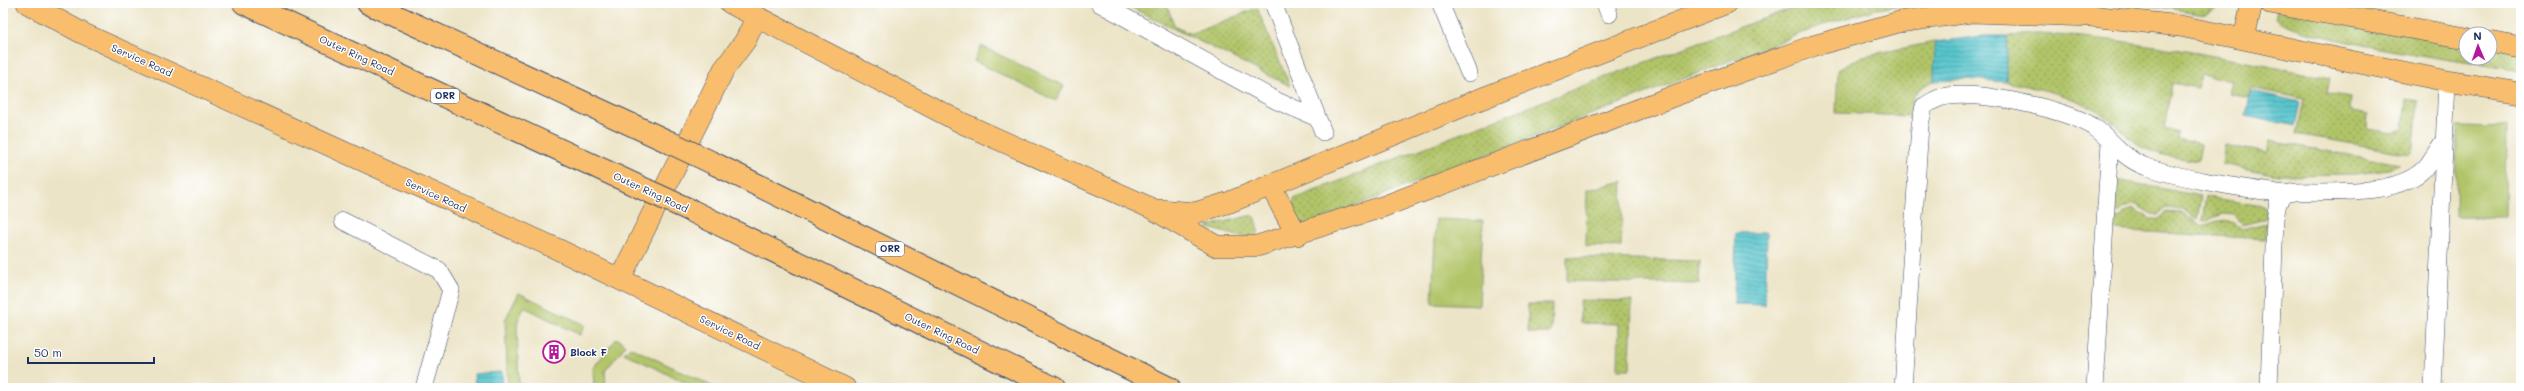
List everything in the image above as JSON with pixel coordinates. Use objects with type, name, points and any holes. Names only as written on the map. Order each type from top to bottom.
[{"type":"highway","name":"Outer Ring Road","points":[[244,3],[692,211],[1054,388]]},
{"type":"highway","name":"ORR","points":[[368,3],[715,164],[1065,335],[1169,388]]},
{"type":"main road","name":"Service Road","points":[[27,3],[82,33],[620,279],[845,388]]},
{"type":"main road","points":[[730,3],[962,123],[1153,209],[1216,246],[1257,246],[1297,235],[1382,207],[1671,96],[1806,48],[1899,22],[1971,12],[2091,16],[2180,26],[2447,81],[2521,94]]},
{"type":"main road","points":[[1153,209],[1195,213],[1230,202],[1623,42],[1727,3]]},
{"type":"main road","points":[[2244,38],[2252,3]]},
{"type":"main road","points":[[2270,3],[2458,37]]},
{"type":"main road","points":[[620,279],[724,70],[745,41],[757,16]]},
{"type":"main road","points":[[2498,44],[2521,48]]},
{"type":"main road","points":[[1270,186],[1297,235]]},
{"type":"street","points":[[1099,3],[1277,101],[1316,117]]},
{"type":"street","points":[[1273,3],[1323,132]]},
{"type":"street","points":[[1440,3],[1468,73]]},
{"type":"street","points":[[2433,388],[2443,142],[2447,81]]},
{"type":"street","points":[[1903,388],[1920,125],[1924,106],[1944,96],[1968,95],[2006,100],[2066,115],[2093,127],[2127,157],[2146,167],[2216,183],[2284,194],[2295,192],[2390,187],[2406,181],[2425,168],[2443,142]]},
{"type":"street","points":[[2095,388],[2110,142]]},
{"type":"street","points":[[2269,388],[2276,218],[2278,203],[2284,194]]},
{"type":"street","points":[[343,221],[439,270],[450,290],[424,388]]},
{"type":"green space","points":[[1122,3],[1166,3],[1175,27],[1191,34],[1257,8],[1290,86]]},
{"type":"green space","points":[[1807,3],[1914,3],[1877,9],[1820,26],[1308,224],[1297,221],[1292,212],[1294,199],[1613,74]]},
{"type":"green space","points":[[2134,3],[2222,3],[2220,7],[2206,14]]},
{"type":"green space","points":[[2277,10],[2458,42],[2458,61],[2352,43],[2318,35],[2291,27],[2275,18]]},
{"type":"green space","points":[[2037,34],[2074,36],[2148,45],[2221,57],[2330,78],[2327,93],[2350,97],[2349,110],[2368,114],[2367,129],[2392,133],[2403,129],[2406,99],[2418,101],[2414,145],[2410,154],[2297,134],[2304,99],[2251,88],[2248,98],[2229,94],[2232,81],[2201,75],[2198,88],[2172,83],[2164,129],[2178,133],[2177,139],[2201,144],[2198,161],[2158,154],[2136,143],[2107,117],[2081,102],[2027,86],[2006,82],[2008,36]]},
{"type":"green space","points":[[1935,42],[1934,81],[1922,87],[1915,94],[1912,103],[1911,116],[1836,113],[1838,70],[1863,56]]},
{"type":"green space","points":[[981,46],[1064,86],[1056,101],[974,61]]},
{"type":"green space","points":[[2498,49],[2521,53],[2521,71],[2488,66],[2498,66]]},
{"type":"green space","points":[[2457,126],[2506,127],[2505,217],[2456,217]]},
{"type":"green space","points":[[2270,141],[2400,164],[2389,170],[2355,174],[2277,175],[2222,164],[2225,145],[2267,153]]},
{"type":"green space","points":[[2116,180],[2201,196],[2197,219],[2183,210],[2166,208],[2159,215],[2152,214],[2135,204],[2122,209],[2118,213],[2112,213]]},
{"type":"green space","points":[[1623,181],[1621,247],[1586,246],[1587,190]]},
{"type":"green space","points":[[2206,197],[2263,206],[2268,213],[2266,218],[2242,224],[2235,215],[2223,214],[2204,221],[2202,220]]},
{"type":"green space","points":[[2134,209],[2151,219],[2159,219],[2166,212],[2181,213],[2202,226],[2223,220],[2232,222],[2242,229],[2266,223],[2266,239],[2113,230],[2113,219],[2121,218],[2125,212]]},
{"type":"green space","points":[[1253,215],[1258,225],[1258,237],[1238,236],[1208,228],[1208,226]]},
{"type":"green space","points":[[1436,219],[1483,221],[1479,305],[1432,303]]},
{"type":"green space","points":[[1567,257],[1700,261],[1699,284],[1567,281]]},
{"type":"green space","points":[[519,293],[585,325],[580,335],[524,307],[517,323],[519,388],[508,388],[505,320]]},
{"type":"green space","points":[[1580,300],[1632,301],[1630,369],[1618,369],[1619,324],[1580,323]]},
{"type":"green space","points":[[1528,304],[1552,304],[1551,333],[1528,333]]},
{"type":"green space","points":[[617,338],[626,345],[605,371],[606,388],[594,388],[593,368]]},
{"type":"green space","points":[[630,347],[716,388],[696,388],[624,353]]},
{"type":"water","points":[[1984,36],[2008,36],[2006,82],[1969,79],[1934,81],[1935,42]]},
{"type":"water","points":[[2251,91],[2300,102],[2295,126],[2246,115]]},
{"type":"water","points":[[1736,233],[1767,233],[1765,305],[1734,304]]},
{"type":"water","points":[[502,372],[503,388],[460,388],[475,386],[474,374]]},
{"type":"place","name":"Block F","points":[[554,352]]}]
